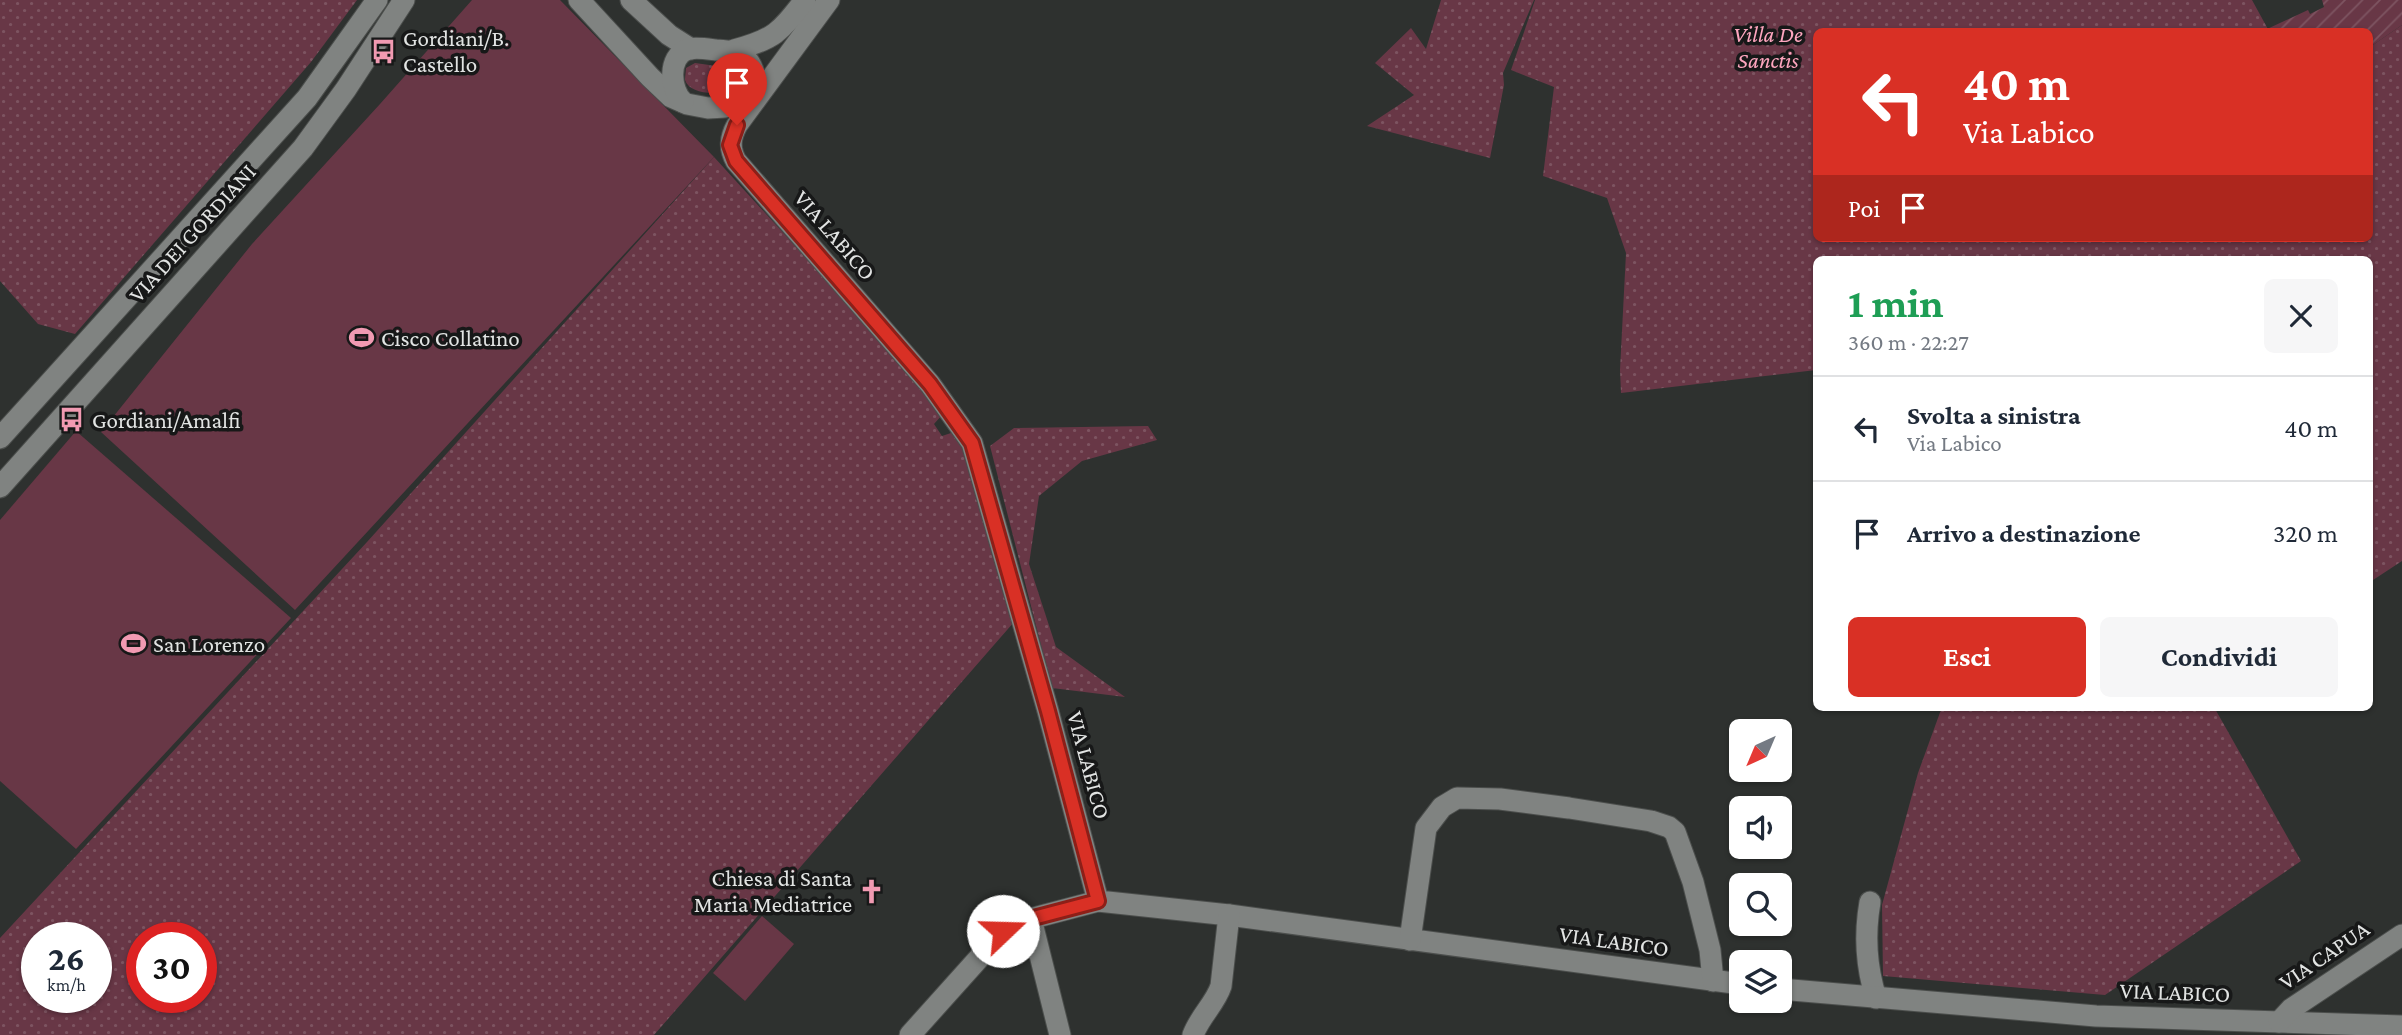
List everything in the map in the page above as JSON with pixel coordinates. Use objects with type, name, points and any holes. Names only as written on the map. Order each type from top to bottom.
[{"type":"street","name":"VIA DEI GORDIANI","points":[[0,438],[307,98],[377,0]]},
{"type":"street","name":"VIA DEI GORDIANI","points":[[0,487],[303,148],[346,89],[404,0]]},
{"type":"street","points":[[579,0],[663,90],[683,102],[703,107],[719,107],[757,96],[830,0]]},
{"type":"street","points":[[631,0],[669,35],[691,49],[734,50],[771,38],[805,0]]},
{"type":"street","points":[[683,102],[675,92],[673,72],[678,57],[691,49]]},
{"type":"street","points":[[734,50],[745,57],[753,67],[757,96]]},
{"type":"street","name":"VIA LABICO","points":[[757,96],[734,131],[730,145],[736,161],[930,384],[972,443],[1048,711],[1098,901],[1229,915],[1729,983]]},
{"type":"street","points":[[1410,940],[1426,828],[1434,814],[1457,798],[1528,802],[1651,821],[1675,832],[1693,882],[1710,950],[1713,981]]},
{"type":"street","points":[[910,1035],[1003,931],[1016,923],[1098,901]]},
{"type":"street","points":[[1870,902],[1867,917],[1867,968],[1876,998]]},
{"type":"street","points":[[1193,1035],[1200,1018],[1221,986],[1229,915]]},
{"type":"street","points":[[1031,919],[1060,1035]]},
{"type":"street","name":"VIA CAPUA","points":[[2281,1028],[2291,1009],[2402,935]]},
{"type":"street","name":"VIA LABICO","points":[[1792,990],[2096,1016],[2281,1028],[2402,1026]]},
{"type":"green space","points":[[0,0],[357,0],[311,62],[75,334],[38,324],[0,281]]},
{"type":"green space","name":"Cisco Collatino","points":[[472,0],[560,0],[714,157],[295,610],[101,432],[252,244]]},
{"type":"green space","points":[[1441,0],[1534,0],[1503,73],[1504,85],[1490,158],[1367,126],[1414,95],[1375,63],[1411,28],[1426,49]]},
{"type":"green space","name":"Villa De Sanctis","points":[[1535,0],[2252,0],[2267,28],[1813,28],[1813,242],[2373,242],[2373,45],[2402,25],[2402,561],[2373,580],[2373,256],[1813,256],[1813,370],[1621,393],[1626,253],[1607,198],[1543,176],[1554,87],[1511,70]]},
{"type":"green space","points":[[2322,0],[2402,0],[2402,25],[2373,45],[2373,28],[2269,28],[2308,10],[2310,14],[2324,7]]},
{"type":"green space","points":[[695,63],[738,69],[741,78],[738,85],[730,90],[709,93],[698,91],[690,87],[685,80],[686,68]]},
{"type":"green space","points":[[714,157],[849,305],[942,415],[934,424],[942,436],[954,432],[969,453],[1014,622],[654,1035],[0,1035],[0,938],[367,542]]},
{"type":"green space","points":[[1148,426],[1157,440],[1082,461],[1039,496],[1029,564],[1056,647],[1125,697],[1052,688],[990,446],[1014,428]]},
{"type":"green space","name":"San Lorenzo","points":[[76,431],[291,618],[76,849],[0,781],[0,520]]},
{"type":"green space","points":[[1941,711],[2216,711],[2301,861],[2105,995],[1883,976],[1882,905],[1918,773]]},
{"type":"green space","points":[[762,916],[794,944],[745,1001],[713,973]]},
{"type":"place","name":"Gordiani/B. Castello","points":[[383,51]]},
{"type":"place","name":"Cisco Collatino","points":[[361,338]]},
{"type":"place","name":"Gordiani/Amalfi","points":[[72,420]]},
{"type":"place","name":"San Lorenzo","points":[[133,644]]},
{"type":"place","name":"Chiesa di Santa Maria Mediatrice","points":[[872,891]]},
{"type":"route","points":[[737,125],[730,145],[736,161],[930,384],[972,443],[1048,711],[1098,901],[1018,922],[1003,931]]}]
